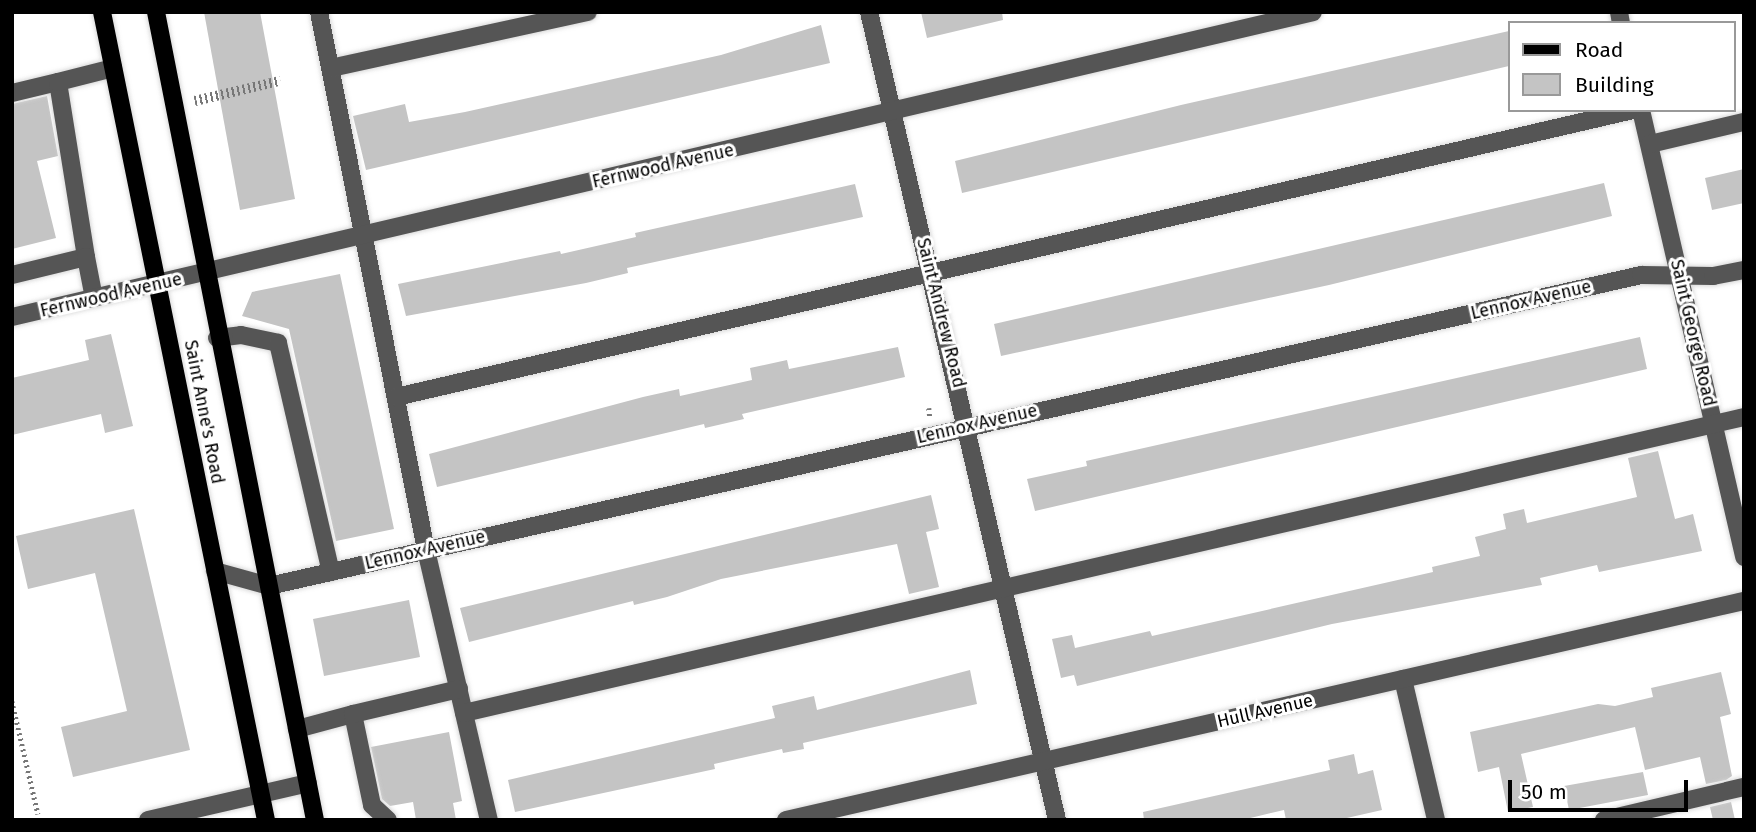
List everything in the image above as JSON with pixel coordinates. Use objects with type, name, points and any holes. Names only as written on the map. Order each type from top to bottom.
[{"type":"main road","name":"Saint Anne's Road","points":[[102,12],[266,820]]},
{"type":"main road","name":"Saint Anne's Road","points":[[156,12],[204,274],[315,820]]},
{"type":"street","points":[[319,12],[366,236],[426,550],[489,820]]},
{"type":"street","points":[[331,68],[588,12]]},
{"type":"street","name":"Saint Andrew Road","points":[[869,12],[1057,820]]},
{"type":"street","name":"Fernwood Avenue","points":[[12,317],[1313,12]]},
{"type":"street","points":[[12,93],[113,68]]},
{"type":"street","points":[[58,82],[94,298]]},
{"type":"street","points":[[396,397],[1624,112]]},
{"type":"street","name":"Saint George Road","points":[[1642,112],[1744,557]]},
{"type":"street","points":[[1650,144],[1744,122]]},
{"type":"street","points":[[12,275],[86,257]]},
{"type":"street","name":"Lennox Avenue","points":[[215,570],[269,586],[1641,275],[1717,276],[1744,270]]},
{"type":"street","points":[[217,338],[241,335],[278,343],[331,572]]},
{"type":"street","points":[[464,713],[1744,417]]},
{"type":"street","name":"Hull Avenue","points":[[786,820],[1744,601]]},
{"type":"street","points":[[1403,679],[1436,820]]},
{"type":"street","points":[[297,729],[459,689]]},
{"type":"street","points":[[353,714],[372,805],[388,820]]},
{"type":"street","points":[[148,820],[308,783]]},
{"type":"street","points":[[1616,818],[1744,787]]},
{"type":"path","points":[[194,100],[280,81]]},
{"type":"path","points":[[12,701],[38,814]]},
{"type":"building","points":[[204,12],[260,12],[295,199],[240,210]]},
{"type":"building","points":[[921,12],[1002,12],[1003,20],[927,38]]},
{"type":"building","points":[[821,25],[830,63],[366,170],[353,116],[405,104],[409,122],[465,112],[721,55]]},
{"type":"building","points":[[1508,31],[1508,66],[962,193],[955,161],[1181,105]]},
{"type":"building","points":[[47,96],[58,156],[37,161],[56,238],[12,249],[12,104]]},
{"type":"building","points":[[1744,169],[1744,203],[1712,210],[1705,178]]},
{"type":"building","points":[[1604,183],[1612,216],[1329,285],[1001,356],[994,324]]},
{"type":"building","points":[[855,184],[863,217],[627,268],[628,273],[586,283],[406,316],[398,284],[560,251],[561,254],[636,237],[635,233]]},
{"type":"building","points":[[340,274],[394,529],[336,541],[289,329],[242,316],[252,292]]},
{"type":"building","points":[[111,334],[133,426],[105,433],[101,414],[12,435],[12,378],[89,360],[85,340]]},
{"type":"building","points":[[1640,337],[1647,369],[1035,511],[1027,479],[1087,466],[1086,461]]},
{"type":"building","points":[[898,347],[905,377],[742,414],[744,419],[705,428],[704,424],[437,487],[429,454],[643,397],[679,389],[680,396],[752,380],[750,368],[787,360],[789,369]]},
{"type":"building","points":[[1658,451],[1675,519],[1693,514],[1702,551],[1599,572],[1597,565],[1540,578],[1542,585],[1332,624],[1077,686],[1074,675],[1061,678],[1052,639],[1072,635],[1075,648],[1150,631],[1152,636],[1433,572],[1432,567],[1480,556],[1475,537],[1506,529],[1503,514],[1524,509],[1527,523],[1637,497],[1628,458]]},
{"type":"building","points":[[931,495],[939,529],[926,532],[939,587],[909,594],[897,544],[721,579],[667,597],[634,605],[633,601],[469,642],[460,608]]},
{"type":"building","points":[[134,509],[190,750],[73,777],[61,727],[127,711],[95,573],[28,589],[16,536]]},
{"type":"building","points":[[409,600],[420,657],[324,676],[313,619]]},
{"type":"building","points":[[970,670],[977,704],[803,743],[804,749],[783,753],[782,749],[714,764],[715,769],[515,812],[508,780],[775,718],[772,706],[814,696],[817,710]]},
{"type":"building","points":[[1721,672],[1731,714],[1720,717],[1732,776],[1726,780],[1706,784],[1700,757],[1645,770],[1635,727],[1521,754],[1533,807],[1508,812],[1499,767],[1478,772],[1470,732],[1598,704],[1615,706],[1653,697],[1651,688]]},
{"type":"building","points":[[449,732],[462,801],[453,803],[456,820],[416,820],[413,802],[390,806],[382,799],[371,747]]},
{"type":"building","points":[[1354,754],[1358,774],[1373,770],[1382,810],[1338,820],[1286,820],[1284,810],[1242,820],[1144,820],[1143,812],[1330,770],[1328,760]]},
{"type":"building","points":[[1643,772],[1648,795],[1569,810],[1564,786]]},
{"type":"building","points":[[1731,802],[1735,820],[1713,820],[1710,807]]}]
